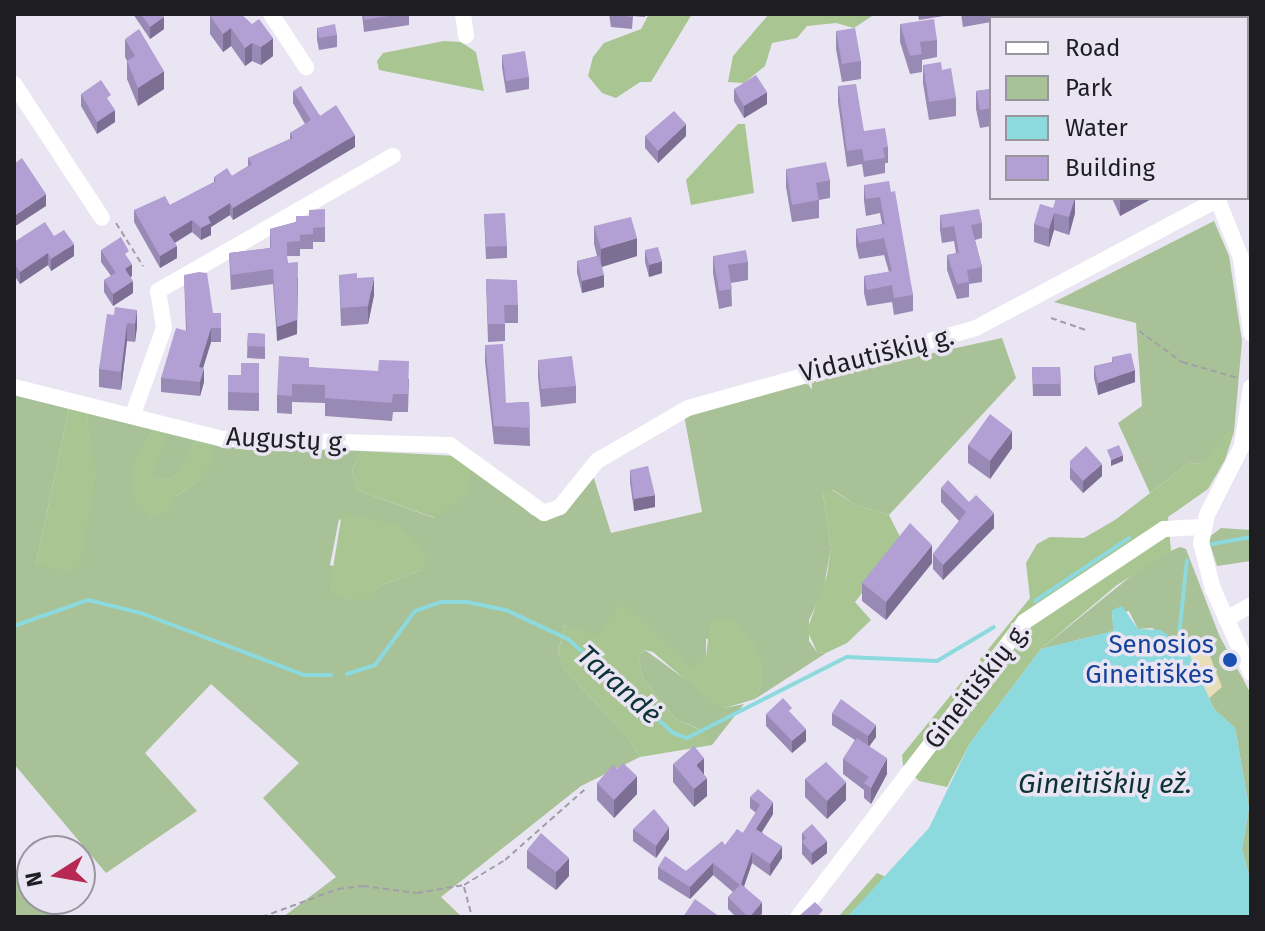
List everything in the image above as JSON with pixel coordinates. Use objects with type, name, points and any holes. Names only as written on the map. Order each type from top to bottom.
[{"type":"street","points":[[271,14],[306,67]]},
{"type":"street","points":[[463,14],[466,36]]},
{"type":"street","points":[[14,84],[102,218]]},
{"type":"street","points":[[133,414],[164,328],[158,291],[393,156]]},
{"type":"street","name":"Vidautiškių g.","points":[[544,513],[560,507],[597,461],[688,408],[976,328],[1024,307],[1131,243],[1215,200]]},
{"type":"street","points":[[1220,200],[1241,258],[1251,333]]},
{"type":"street","points":[[1246,383],[1242,446],[1202,527],[1205,563],[1251,673]]},
{"type":"street","name":"Augustų g.","points":[[14,387],[133,414],[223,439],[450,445],[544,513]]},
{"type":"street","name":"Gineitiškių g.","points":[[798,917],[1024,622],[1164,529],[1202,527]]},
{"type":"street","points":[[1226,619],[1251,605]]},
{"type":"path","points":[[102,218],[112,216],[143,266]]},
{"type":"path","points":[[1051,318],[1088,331]]},
{"type":"path","points":[[1139,331],[1182,362],[1246,383]]},
{"type":"path","points":[[262,917],[338,889],[363,886],[417,893],[464,885],[505,860],[584,790]]},
{"type":"path","points":[[464,885],[472,917]]},
{"type":"green space","points":[[649,14],[692,14],[651,82],[640,82],[616,98],[602,93],[588,76],[593,57],[604,43],[641,29]]},
{"type":"green space","points":[[769,14],[875,14],[854,28],[836,23],[807,26],[797,38],[772,43],[765,66],[744,83],[728,82],[733,56]]},
{"type":"green space","points":[[444,41],[461,42],[476,52],[484,91],[379,70],[377,61],[383,53]]},
{"type":"green space","points":[[738,124],[745,124],[754,193],[691,205],[686,180]]},
{"type":"green space","points":[[1214,221],[1229,256],[1242,341],[1234,432],[1200,463],[1188,464],[1150,493],[1118,423],[1142,406],[1136,323],[1054,302]]},
{"type":"green space","points":[[1002,338],[1016,378],[889,515],[856,505],[833,490],[823,494],[831,548],[823,591],[809,620],[809,641],[817,652],[826,653],[755,699],[762,683],[706,638],[706,657],[700,666],[690,668],[623,604],[596,637],[564,625],[558,655],[566,671],[627,736],[640,757],[581,786],[441,897],[462,917],[283,917],[336,877],[263,798],[299,763],[211,684],[145,753],[197,811],[106,873],[96,861],[96,835],[74,835],[14,764],[14,392],[69,408],[36,565],[90,441],[86,412],[154,428],[131,469],[174,497],[197,482],[212,442],[361,451],[352,470],[357,490],[434,518],[472,465],[532,515],[542,518],[592,472],[611,533],[702,512],[684,415],[795,383]],"holes":[[[339,519],[422,570],[382,585],[330,565]]]},
{"type":"green space","points":[[69,408],[86,412],[96,475],[80,565],[67,571],[36,565]]},
{"type":"green space","points":[[154,428],[166,431],[154,476],[169,480],[181,468],[196,438],[212,442],[211,463],[197,482],[174,497],[169,511],[151,518],[133,498],[131,468]]},
{"type":"green space","points":[[166,431],[196,438],[182,468],[169,480],[153,476],[152,467]]},
{"type":"green space","points":[[1228,432],[1234,432],[1225,460],[1208,489],[1168,517],[1171,551],[1117,585],[1041,649],[970,743],[947,787],[919,781],[903,765],[902,755],[1030,598],[1026,563],[1037,544],[1050,537],[1084,538],[1115,520],[1188,464],[1200,463]]},
{"type":"green space","points":[[361,451],[458,456],[472,465],[468,492],[435,518],[357,490],[352,470]]},
{"type":"green space","points":[[832,490],[856,505],[889,515],[902,541],[855,602],[871,620],[847,643],[826,653],[817,652],[807,630],[827,575],[831,548],[823,494]]},
{"type":"green space","points":[[342,513],[398,525],[421,546],[427,559],[422,570],[382,585],[367,599],[347,600],[329,592]]},
{"type":"green space","points":[[1221,528],[1251,530],[1251,561],[1217,566],[1208,538]]},
{"type":"green space","points":[[1180,547],[1186,549],[1219,635],[1251,694],[1251,883],[1242,849],[1249,808],[1235,728],[1214,709],[1188,651],[1152,628],[1138,629],[1129,611],[1112,614],[1114,631],[1041,649],[1152,559]]},
{"type":"green space","points":[[623,603],[691,668],[706,657],[710,622],[719,618],[732,620],[753,642],[762,660],[762,683],[755,699],[725,708],[714,704],[653,652],[645,650],[638,656],[643,679],[676,719],[707,733],[712,745],[640,757],[627,736],[566,671],[558,656],[564,625],[596,636]]},
{"type":"green space","points":[[645,650],[725,708],[744,704],[712,745],[699,729],[676,719],[643,679],[638,656]]},
{"type":"green space","points":[[14,867],[16,915],[59,917],[14,917]]},
{"type":"green space","points":[[877,873],[886,877],[847,917],[838,917]]},
{"type":"sand","points":[[1204,641],[1222,687],[1208,699],[1188,651]]},
{"type":"water","name":"Gineitiškių ež.","points":[[1122,606],[1138,629],[1161,630],[1188,651],[1214,709],[1235,728],[1249,808],[1242,849],[1251,883],[1251,917],[847,917],[929,828],[970,743],[1041,649],[1113,631],[1112,610]]},
{"type":"building","points":[[141,14],[162,14],[164,17],[150,27]]},
{"type":"building","points":[[241,14],[252,24],[259,19],[273,38],[261,47],[252,43],[245,48],[231,28],[223,34],[210,16]]},
{"type":"building","points":[[363,14],[400,14],[364,20]]},
{"type":"building","points":[[1187,14],[1210,16],[1188,16]]},
{"type":"building","points":[[934,19],[937,40],[920,42],[922,54],[910,56],[900,24]]},
{"type":"building","points":[[335,24],[337,35],[319,38],[317,28]]},
{"type":"building","points":[[855,28],[861,61],[842,64],[836,31]]},
{"type":"building","points":[[139,29],[164,71],[138,88],[127,61],[135,56],[125,39]]},
{"type":"building","points":[[525,51],[529,77],[506,81],[502,55]]},
{"type":"building","points":[[941,62],[942,70],[951,68],[956,98],[929,102],[923,65]]},
{"type":"building","points":[[756,75],[767,92],[744,106],[734,89]]},
{"type":"building","points":[[101,80],[111,95],[107,98],[115,110],[97,122],[81,94]]},
{"type":"building","points":[[856,84],[864,131],[885,128],[888,147],[883,148],[885,158],[864,161],[862,149],[847,151],[838,86]]},
{"type":"building","points":[[301,86],[320,116],[336,105],[355,135],[233,208],[230,203],[208,217],[211,223],[201,228],[192,220],[169,234],[177,246],[160,256],[134,210],[165,196],[170,205],[216,181],[214,177],[227,168],[232,176],[252,164],[248,158],[293,138],[290,133],[311,120],[293,91]]},
{"type":"building","points":[[989,89],[989,108],[980,110],[976,91]]},
{"type":"building","points":[[674,111],[686,124],[658,151],[645,136]]},
{"type":"building","points":[[22,158],[46,194],[14,216],[14,164]]},
{"type":"building","points":[[826,162],[830,180],[816,183],[819,200],[792,205],[786,169]]},
{"type":"building","points":[[889,181],[891,192],[895,191],[913,295],[894,298],[892,285],[867,290],[864,276],[892,271],[884,238],[859,243],[856,229],[885,224],[880,197],[866,199],[864,185]]},
{"type":"building","points":[[1055,200],[1074,200],[1069,217],[1054,213],[1049,229],[1034,224],[1040,204],[1053,208]]},
{"type":"building","points":[[325,209],[325,227],[313,228],[313,234],[300,235],[300,241],[287,242],[287,263],[298,262],[297,320],[277,327],[273,269],[231,275],[229,253],[271,248],[270,229],[296,222],[296,216],[309,216],[309,210]]},
{"type":"building","points":[[979,209],[982,223],[971,225],[982,267],[967,270],[969,282],[957,284],[947,255],[959,253],[954,226],[942,228],[940,215]]},
{"type":"building","points":[[505,213],[507,246],[486,247],[484,214]]},
{"type":"building","points":[[631,217],[637,238],[601,249],[594,226]]},
{"type":"building","points":[[45,222],[54,236],[64,230],[74,244],[51,259],[48,253],[20,272],[14,263],[14,242]]},
{"type":"building","points":[[121,237],[129,251],[125,254],[132,264],[125,269],[133,281],[113,294],[104,280],[116,273],[101,250]]},
{"type":"building","points":[[658,247],[662,261],[649,265],[645,250]]},
{"type":"building","points":[[746,250],[748,262],[728,265],[732,289],[719,291],[713,256]]},
{"type":"building","points":[[599,256],[604,275],[582,281],[577,261]]},
{"type":"building","points":[[207,273],[213,313],[221,313],[221,328],[211,328],[199,367],[204,368],[200,382],[161,378],[176,328],[187,331],[184,275]]},
{"type":"building","points":[[357,273],[357,278],[374,277],[368,306],[341,308],[339,275]]},
{"type":"building","points":[[486,279],[517,280],[518,305],[504,305],[505,324],[488,324]]},
{"type":"building","points":[[115,307],[137,310],[135,324],[127,323],[121,372],[99,369],[107,314],[114,315]]},
{"type":"building","points":[[248,333],[265,334],[265,347],[247,346]]},
{"type":"building","points":[[503,344],[506,403],[529,402],[530,428],[494,426],[485,345]]},
{"type":"building","points":[[1131,353],[1135,370],[1098,383],[1094,366],[1113,362],[1112,357]]},
{"type":"building","points":[[279,356],[309,358],[309,367],[378,371],[379,360],[409,361],[408,394],[393,394],[392,403],[325,398],[325,385],[292,384],[292,396],[277,395]]},
{"type":"building","points":[[572,356],[576,386],[541,389],[538,360]]},
{"type":"building","points":[[241,363],[259,363],[259,393],[228,392],[228,375],[241,375]]},
{"type":"building","points":[[1032,367],[1060,367],[1061,384],[1033,384]]},
{"type":"building","points":[[990,414],[1012,431],[990,461],[968,445]]},
{"type":"building","points":[[1119,445],[1123,455],[1111,460],[1107,450]]},
{"type":"building","points":[[1086,446],[1102,464],[1083,481],[1070,467],[1070,461]]},
{"type":"building","points":[[648,466],[655,495],[634,499],[630,470]]},
{"type":"building","points":[[948,480],[969,502],[976,495],[994,513],[943,565],[933,554],[966,512],[941,488]]},
{"type":"building","points":[[910,523],[932,545],[886,602],[862,583]]},
{"type":"building","points":[[783,698],[792,708],[789,711],[806,729],[792,741],[766,714]]},
{"type":"building","points":[[841,699],[876,725],[868,736],[832,713]]},
{"type":"building","points":[[857,738],[887,758],[871,788],[864,783],[869,777],[843,759]]},
{"type":"building","points":[[694,746],[704,758],[696,765],[707,778],[694,789],[673,764]]},
{"type":"building","points":[[826,762],[846,782],[827,801],[805,779]]},
{"type":"building","points":[[623,763],[637,776],[614,800],[597,783],[613,765],[617,769]]},
{"type":"building","points":[[758,789],[773,802],[756,829],[782,846],[770,864],[752,852],[741,884],[762,902],[748,917],[728,897],[740,885],[713,863],[690,887],[658,867],[665,856],[686,871],[722,841],[725,845],[737,829],[743,833],[760,805],[750,797]]},
{"type":"building","points":[[654,809],[669,827],[656,846],[633,829]]},
{"type":"building","points":[[812,824],[827,841],[812,853],[802,842],[806,838],[802,833]]},
{"type":"building","points":[[541,833],[569,858],[556,872],[527,850]]},
{"type":"building","points":[[695,899],[720,917],[683,917]]},
{"type":"building","points":[[815,902],[823,910],[817,917],[799,916]]},
{"type":"waterway","points":[[1212,544],[1251,537]]},
{"type":"waterway","name":"Tarandė","points":[[1035,601],[1129,538]]},
{"type":"waterway","points":[[1178,644],[1187,560]]},
{"type":"waterway","name":"Tarandė","points":[[14,626],[88,600],[141,613],[304,675],[331,675]]},
{"type":"waterway","name":"Tarandė","points":[[347,674],[375,665],[415,611],[441,602],[467,602],[506,610],[568,639],[673,733],[687,738],[847,657],[937,661],[994,627]]},
{"type":"place","name":"Senosios Gineitiškės","points":[[1230,660]]}]
